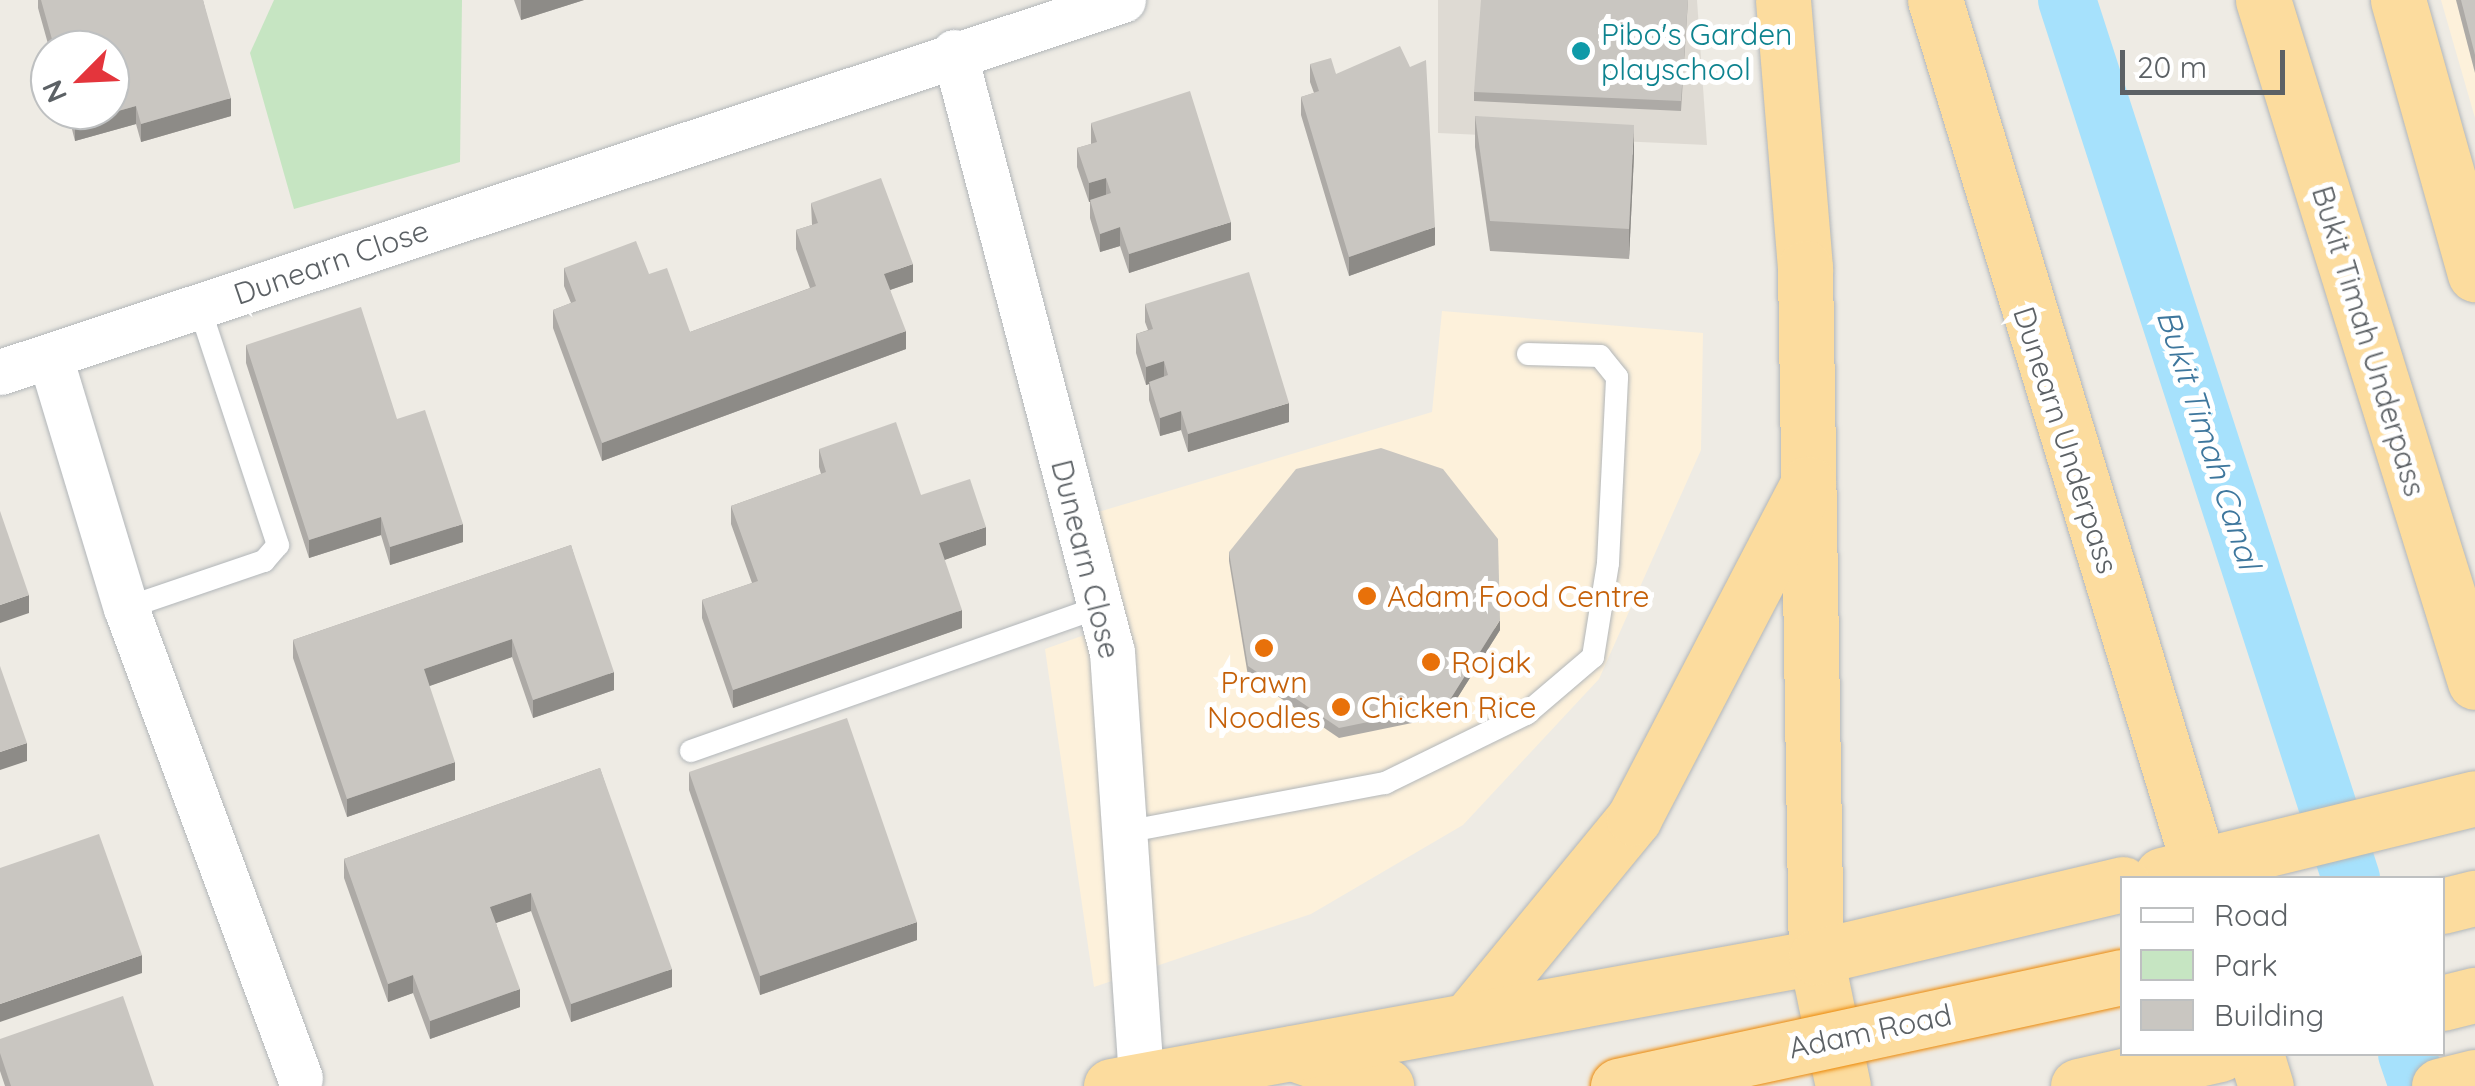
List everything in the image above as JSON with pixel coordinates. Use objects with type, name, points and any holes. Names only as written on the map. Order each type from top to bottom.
[{"type":"highway","points":[[1783,0],[1812,477],[1816,957],[1843,1086]]},
{"type":"highway","name":"Dunearn Underpass","points":[[1935,0],[2211,870]]},
{"type":"highway","name":"Bukit Timah Underpass","points":[[2263,0],[2475,682]]},
{"type":"highway","points":[[2398,0],[2475,274]]},
{"type":"highway","points":[[1474,1013],[1634,818],[1812,477]]},
{"type":"highway","points":[[2162,876],[2211,870],[2464,801]]},
{"type":"highway","points":[[1126,1082],[1474,1013],[1816,957],[2120,884]]},
{"type":"highway","points":[[2445,905],[2475,898]]},
{"type":"highway","name":"Adam Road","points":[[1618,1086],[2120,976]]},
{"type":"highway","points":[[1286,1050],[1386,1086]]},
{"type":"highway","points":[[2078,1086],[2211,1056]]},
{"type":"highway","points":[[2257,1056],[2266,1086]]},
{"type":"highway","points":[[2439,1086],[2475,1077]]},
{"type":"street","name":"Dunearn Close","points":[[0,372],[954,52],[1123,0]]},
{"type":"street","name":"Dunearn Close","points":[[954,52],[1112,652],[1125,832],[1126,1082]]},
{"type":"street","points":[[50,357],[126,608],[300,1078]]},
{"type":"lane","points":[[126,608],[264,561],[278,545],[200,306]]},
{"type":"lane","points":[[1125,832],[1385,783],[1526,714],[1593,657],[1608,562],[1617,376],[1600,356],[1528,354]]},
{"type":"lane","points":[[691,751],[1100,607]]},
{"type":"shaded area","points":[[1438,0],[1697,0],[1707,145],[1438,133]]},
{"type":"shaded area","points":[[2441,0],[2475,0],[2475,118]]},
{"type":"shaded area","name":"Adam Food Centre","points":[[1442,311],[1703,333],[1701,450],[1599,679],[1463,825],[1311,914],[1094,987],[1045,649],[1124,621],[1095,513],[1432,412]]},
{"type":"green space","points":[[274,0],[462,0],[460,162],[294,209],[250,53]]},
{"type":"building","points":[[41,0],[203,0],[231,98],[141,124],[136,106],[130,108],[130,30],[49,30]]},
{"type":"building","name":"Pibo's Garden playschool","points":[[1481,0],[1688,0],[1681,101],[1474,92]]},
{"type":"building","points":[[2461,0],[2475,0],[2475,55]]},
{"type":"building","points":[[1400,46],[1410,67],[1426,60],[1435,227],[1349,257],[1301,97],[1319,91],[1310,64],[1331,58],[1336,74]]},
{"type":"building","points":[[1190,91],[1231,222],[1129,254],[1120,227],[1100,234],[1090,200],[1111,193],[1106,178],[1089,183],[1077,148],[1097,142],[1091,123]]},
{"type":"building","points":[[1475,116],[1634,125],[1629,229],[1490,221]]},
{"type":"building","points":[[881,178],[913,264],[884,274],[906,331],[602,443],[553,310],[576,301],[564,268],[636,241],[649,274],[667,268],[690,332],[816,286],[796,230],[818,223],[811,203]]},
{"type":"building","points":[[1249,272],[1289,403],[1188,434],[1181,411],[1160,418],[1149,382],[1168,375],[1164,361],[1146,367],[1136,334],[1153,329],[1145,304]]},
{"type":"building","points":[[361,307],[397,419],[425,410],[463,524],[390,547],[381,517],[309,540],[246,345]]},
{"type":"building","points":[[896,422],[921,495],[970,479],[986,527],[939,543],[962,610],[733,690],[702,600],[758,581],[731,506],[826,472],[819,449]]},
{"type":"building","name":"Adam Food Centre","points":[[1381,448],[1443,469],[1498,539],[1500,620],[1446,706],[1339,728],[1248,666],[1229,552],[1296,469]]},
{"type":"building","points":[[0,511],[29,595],[0,605]]},
{"type":"building","points":[[571,545],[614,672],[533,700],[512,639],[424,669],[455,762],[347,799],[293,640]]},
{"type":"building","points":[[0,666],[27,743],[0,752]]},
{"type":"building","points":[[847,718],[917,922],[760,976],[689,772]]},
{"type":"building","points":[[600,768],[672,969],[571,1004],[531,893],[490,907],[520,989],[430,1021],[413,975],[388,984],[344,859]]},
{"type":"building","points":[[99,834],[142,955],[0,1004],[0,868]]},
{"type":"building","points":[[123,996],[154,1086],[11,1086],[0,1053],[0,1039]]},
{"type":"waterway","name":"Bukit Timah Canal","points":[[2067,0],[2350,876]]},
{"type":"waterway","name":"Bukit Timah Canal","points":[[2408,1056],[2418,1086]]},
{"type":"place","name":"Pibo's Garden playschool","points":[[1581,51]]},
{"type":"place","name":"Adam Food Centre","points":[[1367,596]]},
{"type":"place","name":"Prawn Noodles","points":[[1264,648]]},
{"type":"place","name":"Rojak","points":[[1431,662]]},
{"type":"place","name":"Chicken Rice","points":[[1341,707]]}]
